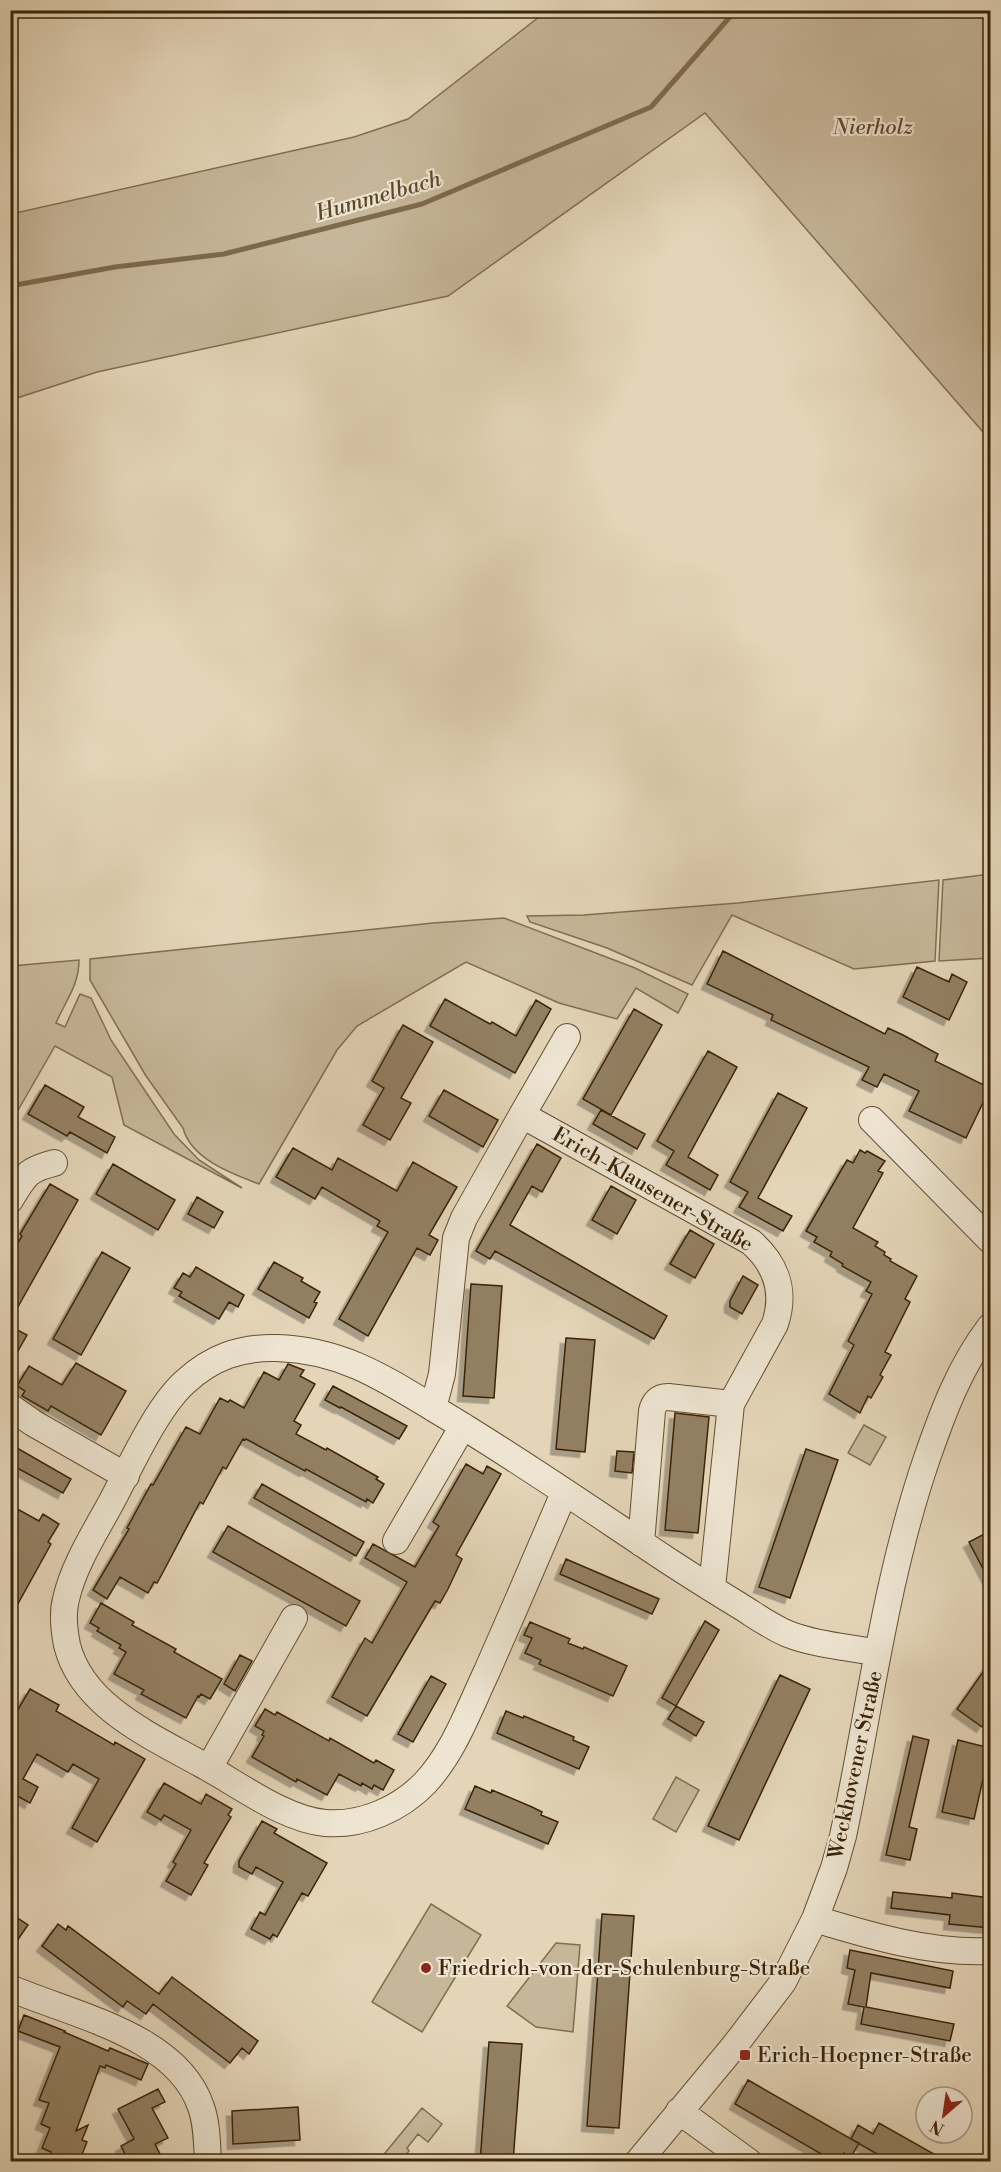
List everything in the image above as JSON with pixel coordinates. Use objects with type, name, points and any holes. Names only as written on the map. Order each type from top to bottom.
[{"type":"street","points":[[433,1408],[441,1374],[456,1238],[464,1218],[567,1037]]},
{"type":"street","name":"Erich-Klausener-Straße","points":[[522,1115],[744,1239],[767,1258],[776,1278],[780,1301],[775,1324],[731,1404],[711,1588]]},
{"type":"street","points":[[872,1120],[990,1240]]},
{"type":"street","points":[[10,1200],[28,1172],[54,1162]]},
{"type":"street","name":"Weckhovener Straße","points":[[638,2162],[767,2004],[796,1958],[815,1919],[843,1836],[896,1563],[914,1499],[942,1417],[967,1361],[990,1327]]},
{"type":"street","points":[[564,1493],[460,1729],[437,1768],[410,1797],[396,1807],[362,1819],[322,1823],[284,1810],[136,1727],[104,1703],[72,1662],[63,1614],[69,1588],[163,1409],[184,1382],[213,1360],[245,1349],[285,1348],[330,1355],[365,1368],[463,1426],[711,1588],[788,1633],[878,1653]]},
{"type":"street","points":[[641,1543],[652,1411],[656,1402],[668,1397],[731,1404]]},
{"type":"street","points":[[10,1407],[33,1423],[126,1476]]},
{"type":"street","points":[[396,1541],[463,1426]]},
{"type":"street","points":[[209,1768],[294,1617]]},
{"type":"street","points":[[815,1919],[878,1937],[913,1944],[990,1952]]},
{"type":"street","points":[[10,1988],[102,2024],[149,2047],[168,2061],[185,2080],[201,2105],[205,2120],[208,2162]]},
{"type":"street","points":[[679,2111],[749,2162]]},
{"type":"green space","name":"Nierholz","points":[[548,10],[990,11],[990,440],[705,113],[448,296],[97,372],[11,400],[11,214],[354,137],[408,119]]},
{"type":"green space","points":[[990,874],[990,958],[939,961],[943,880]]},
{"type":"green space","points":[[939,880],[935,961],[854,969],[732,915],[692,985],[607,948],[530,922],[527,916],[584,915],[738,903]]},
{"type":"green space","points":[[504,918],[635,968],[688,994],[678,1013],[636,988],[617,1019],[559,1003],[466,962],[357,1026],[337,1050],[259,1184],[214,1164],[194,1148],[183,1128],[146,1076],[90,980],[90,959],[433,923]]},
{"type":"green space","points":[[79,960],[77,977],[56,1023],[65,1027],[80,994],[91,998],[111,1040],[174,1134],[199,1160],[242,1188],[124,1125],[112,1077],[55,1046],[17,1112],[11,1108],[11,966]]},
{"type":"green space","points":[[864,1425],[886,1437],[870,1465],[848,1453]]},
{"type":"green space","points":[[676,1777],[699,1790],[676,1832],[653,1819]]},
{"type":"green space","name":"Friedrich-von-der-Schulenburg-Straße","points":[[431,1904],[481,1935],[422,2032],[372,2002]]},
{"type":"green space","points":[[556,1943],[580,1945],[573,2032],[536,2027],[507,2006]]},
{"type":"green space","points":[[422,2108],[442,2124],[428,2142],[418,2134],[407,2148],[409,2151],[403,2161],[392,2161],[385,2153]]},
{"type":"building","points":[[723,951],[885,1034],[888,1028],[903,1035],[938,1054],[935,1061],[990,1088],[966,1138],[909,1111],[919,1091],[884,1074],[877,1087],[862,1080],[869,1067],[771,1020],[773,1015],[707,984]]},
{"type":"building","points":[[917,967],[949,982],[952,974],[967,982],[949,1020],[903,997]]},
{"type":"building","points":[[445,999],[516,1036],[536,1000],[551,1009],[515,1073],[430,1026]]},
{"type":"building","points":[[634,1009],[662,1025],[611,1115],[583,1099]]},
{"type":"building","points":[[403,1025],[433,1042],[401,1098],[411,1103],[390,1140],[363,1125],[384,1088],[372,1081]]},
{"type":"building","points":[[708,1051],[737,1067],[688,1157],[718,1175],[710,1190],[666,1165],[674,1151],[657,1141]]},
{"type":"building","points":[[45,1085],[84,1107],[78,1117],[115,1137],[107,1153],[70,1132],[67,1136],[28,1114]]},
{"type":"building","points":[[444,1090],[498,1120],[483,1147],[429,1116]]},
{"type":"building","points":[[778,1093],[807,1108],[758,1198],[792,1216],[783,1231],[739,1207],[748,1192],[730,1182]]},
{"type":"building","points":[[601,1110],[645,1134],[637,1149],[593,1124]]},
{"type":"building","points":[[537,1144],[561,1158],[542,1192],[532,1186],[510,1225],[667,1316],[654,1339],[495,1251],[490,1259],[476,1251]]},
{"type":"building","points":[[293,1148],[332,1170],[338,1158],[397,1191],[413,1162],[457,1187],[429,1235],[438,1240],[430,1255],[417,1248],[368,1336],[339,1319],[388,1232],[377,1226],[380,1221],[322,1187],[315,1199],[276,1177]]},
{"type":"building","points":[[860,1150],[865,1153],[867,1151],[885,1161],[878,1171],[883,1173],[853,1228],[878,1242],[875,1246],[885,1252],[884,1255],[891,1259],[890,1261],[917,1276],[905,1299],[910,1302],[885,1352],[891,1355],[880,1375],[883,1377],[871,1398],[868,1396],[860,1413],[829,1394],[854,1345],[848,1341],[872,1294],[866,1291],[871,1282],[842,1266],[843,1264],[830,1256],[832,1252],[814,1242],[817,1237],[806,1231],[847,1160],[853,1163]]},
{"type":"building","points":[[113,1164],[175,1200],[158,1230],[96,1194]]},
{"type":"building","points":[[50,1184],[78,1200],[10,1321],[10,1256],[22,1236],[20,1234]]},
{"type":"building","points":[[611,1186],[636,1200],[617,1234],[592,1220]]},
{"type":"building","points":[[197,1197],[223,1212],[214,1228],[188,1214]]},
{"type":"building","points":[[690,1230],[714,1244],[695,1278],[670,1264]]},
{"type":"building","points":[[102,1252],[130,1268],[81,1355],[53,1339]]},
{"type":"building","points":[[274,1262],[303,1278],[301,1281],[320,1292],[309,1318],[258,1289]]},
{"type":"building","points":[[196,1267],[244,1295],[238,1307],[229,1302],[219,1319],[179,1296],[182,1292],[174,1288],[183,1273],[190,1277]]},
{"type":"building","points":[[743,1276],[758,1285],[742,1314],[730,1307],[730,1301]]},
{"type":"building","points":[[471,1284],[502,1286],[494,1398],[463,1396]]},
{"type":"building","points":[[10,1326],[27,1335],[10,1365]]},
{"type":"building","points":[[566,1338],[595,1340],[585,1452],[556,1449]]},
{"type":"building","points":[[76,1363],[126,1391],[101,1435],[51,1406],[48,1411],[22,1396],[25,1391],[17,1386],[29,1366],[62,1385]]},
{"type":"building","points":[[288,1364],[304,1370],[300,1376],[315,1384],[294,1421],[301,1425],[296,1434],[326,1450],[327,1448],[378,1477],[376,1479],[384,1484],[373,1503],[367,1499],[366,1502],[306,1469],[305,1471],[243,1439],[226,1469],[223,1467],[203,1504],[200,1502],[157,1583],[154,1582],[148,1593],[120,1577],[107,1599],[93,1590],[129,1529],[127,1528],[151,1484],[153,1485],[186,1427],[200,1434],[220,1398],[228,1402],[230,1400],[244,1408],[264,1372],[279,1380]]},
{"type":"building","points":[[333,1386],[407,1426],[399,1439],[325,1400]]},
{"type":"building","points":[[675,1413],[709,1417],[698,1533],[665,1530]]},
{"type":"building","points":[[10,1444],[71,1479],[63,1493],[10,1464]]},
{"type":"building","points":[[806,1449],[838,1460],[790,1598],[759,1587]]},
{"type":"building","points":[[617,1451],[634,1452],[632,1473],[615,1471]]},
{"type":"building","points":[[466,1464],[483,1474],[487,1466],[501,1474],[456,1555],[462,1559],[448,1589],[440,1603],[435,1601],[367,1716],[332,1697],[365,1638],[372,1643],[407,1582],[365,1558],[373,1544],[415,1567],[439,1526],[433,1522]]},
{"type":"building","points":[[262,1484],[364,1542],[356,1556],[254,1498]]},
{"type":"building","points":[[10,1505],[39,1521],[43,1514],[59,1524],[48,1542],[51,1544],[10,1618]]},
{"type":"building","points":[[228,1526],[360,1601],[346,1626],[213,1552]]},
{"type":"building","points":[[990,1531],[990,1582],[969,1542]]},
{"type":"building","points":[[566,1559],[659,1599],[652,1614],[560,1574]]},
{"type":"building","points":[[101,1603],[134,1622],[132,1625],[176,1649],[174,1652],[222,1679],[210,1699],[201,1694],[198,1696],[186,1718],[141,1694],[144,1690],[114,1674],[126,1652],[119,1648],[121,1645],[97,1631],[99,1628],[90,1623]]},
{"type":"building","points":[[705,1621],[719,1630],[676,1706],[662,1698]]},
{"type":"building","points":[[530,1622],[570,1639],[568,1643],[583,1649],[584,1647],[627,1666],[613,1696],[539,1664],[541,1660],[525,1653],[532,1638],[524,1635]]},
{"type":"building","points":[[240,1655],[252,1661],[235,1691],[224,1684]]},
{"type":"building","points":[[990,1662],[990,1714],[982,1727],[957,1709]]},
{"type":"building","points":[[780,1675],[810,1689],[739,1840],[708,1826]]},
{"type":"building","points":[[431,1676],[446,1684],[413,1742],[398,1734]]},
{"type":"building","points":[[30,1689],[59,1705],[56,1711],[114,1745],[115,1742],[145,1759],[97,1842],[72,1828],[99,1779],[73,1764],[68,1772],[37,1754],[23,1779],[38,1787],[30,1803],[14,1794],[10,1800],[10,1723]]},
{"type":"building","points":[[676,1706],[704,1722],[696,1736],[668,1719]]},
{"type":"building","points":[[265,1709],[275,1715],[277,1712],[329,1741],[330,1738],[374,1763],[376,1760],[394,1770],[383,1790],[374,1785],[372,1789],[362,1783],[361,1786],[339,1774],[327,1795],[297,1779],[296,1782],[252,1757],[264,1736],[262,1735],[264,1731],[255,1726]]},
{"type":"building","points":[[506,1711],[574,1737],[573,1740],[589,1747],[579,1769],[497,1733]]},
{"type":"building","points":[[913,1736],[929,1740],[909,1827],[917,1829],[910,1860],[886,1855]]},
{"type":"building","points":[[958,1740],[990,1748],[974,1819],[942,1812]]},
{"type":"building","points":[[164,1783],[201,1804],[206,1794],[232,1809],[228,1815],[231,1817],[204,1863],[208,1865],[191,1895],[166,1881],[176,1864],[173,1862],[191,1830],[164,1815],[161,1820],[147,1812]]},
{"type":"building","points":[[475,1786],[491,1793],[492,1790],[532,1807],[542,1812],[541,1815],[558,1822],[548,1844],[465,1809]]},
{"type":"building","points":[[262,1821],[277,1829],[274,1833],[327,1863],[308,1896],[302,1893],[277,1937],[273,1934],[270,1939],[251,1929],[260,1912],[265,1915],[283,1882],[256,1867],[252,1874],[239,1867],[239,1861]]},
{"type":"building","points":[[893,1892],[952,1898],[952,1893],[990,1898],[990,1928],[949,1924],[950,1915],[891,1908]]},
{"type":"building","points":[[10,1913],[28,1925],[10,1951]]},
{"type":"building","points":[[602,1914],[634,1916],[619,2128],[587,2126]]},
{"type":"building","points":[[58,1924],[66,1930],[68,1926],[159,1994],[172,1977],[258,2041],[249,2054],[242,2048],[230,2063],[153,2004],[146,2014],[127,2001],[123,2007],[42,1946]]},
{"type":"building","points":[[850,1950],[953,1971],[950,1988],[871,1973],[866,2007],[954,2024],[950,2041],[861,2024],[864,2007],[848,2004],[855,1970],[847,1968]]},
{"type":"building","points":[[24,2015],[108,2051],[110,2048],[148,2064],[141,2080],[106,2065],[105,2068],[100,2066],[76,2131],[88,2125],[82,2140],[87,2142],[79,2162],[48,2162],[51,2152],[42,2148],[50,2128],[41,2124],[49,2103],[39,2100],[60,2047],[18,2031]]},
{"type":"building","points":[[489,2042],[522,2044],[513,2162],[480,2162]]},
{"type":"building","points":[[748,2080],[851,2139],[858,2125],[873,2134],[879,2123],[914,2143],[914,2145],[948,2162],[891,2162],[859,2143],[851,2157],[844,2153],[839,2162],[835,2162],[735,2104]]},
{"type":"building","points":[[158,2089],[165,2102],[152,2108],[168,2138],[155,2144],[164,2162],[129,2162],[121,2146],[134,2139],[118,2109]]},
{"type":"building","points":[[298,2107],[300,2140],[233,2144],[232,2111]]},
{"type":"waterway","name":"Hummelbach","points":[[10,286],[115,267],[224,254],[422,204],[651,107],[736,10]]},
{"type":"place","name":"Friedrich-von-der-Schulenburg-Straße","points":[[426,1968]]},
{"type":"place","name":"Erich-Hoepner-Straße","points":[[745,2055]]}]
